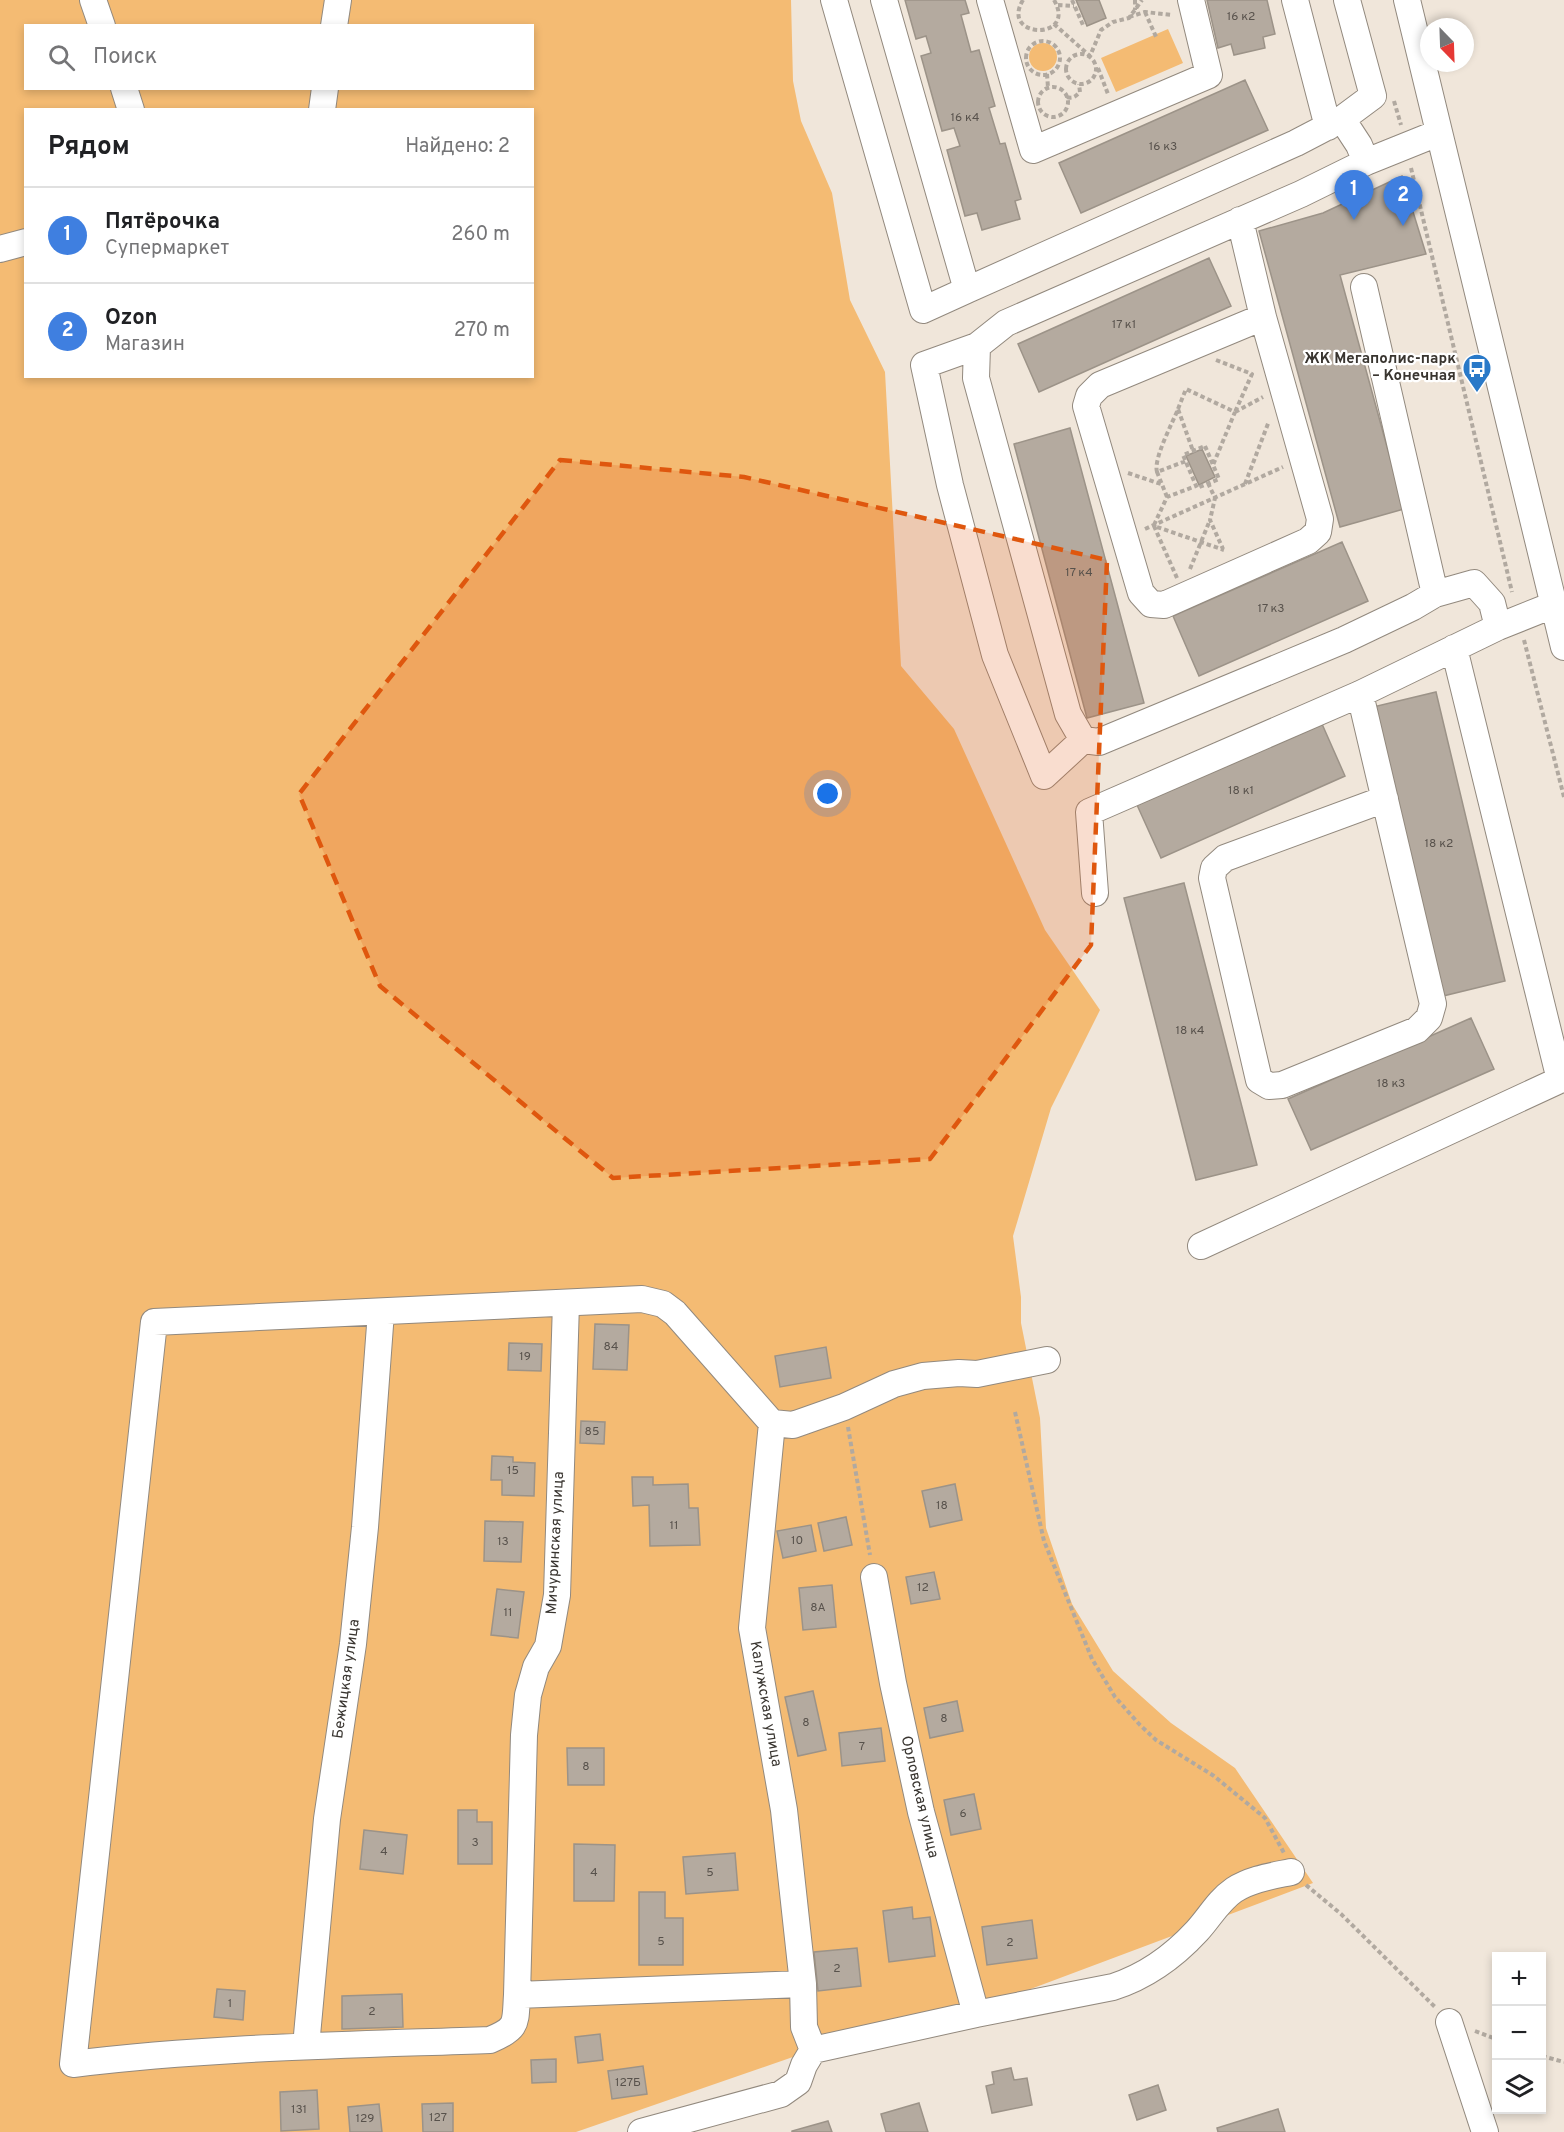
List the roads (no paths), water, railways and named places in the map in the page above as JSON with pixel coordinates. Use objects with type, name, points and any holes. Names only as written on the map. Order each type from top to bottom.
[{"type":"street","points":[[93,0],[101,24]]},
{"type":"street","points":[[334,24],[338,0]]},
{"type":"street","points":[[834,0],[923,310],[1335,123],[1373,96],[1347,0]]},
{"type":"street","points":[[884,0],[967,290]]},
{"type":"street","points":[[990,0],[1033,150],[1209,75],[1191,0]]},
{"type":"street","points":[[1295,0],[1335,123],[1359,145],[1366,162]]},
{"type":"street","points":[[1407,0],[1564,647]]},
{"type":"street","points":[[125,90],[130,108]]},
{"type":"street","points":[[322,108],[325,90]]},
{"type":"street","points":[[1083,740],[1044,777],[995,655],[950,485],[924,365],[977,346],[1006,322],[1300,194],[1366,162],[1438,133]]},
{"type":"street","points":[[1240,220],[1263,317],[1320,519],[1318,532],[1308,541],[1164,605],[1151,604],[1141,593],[1086,406],[1089,396],[1100,385],[1263,317]]},
{"type":"street","points":[[0,249],[24,243]]},
{"type":"street","points":[[1364,287],[1435,594]]},
{"type":"street","points":[[977,346],[976,378],[1068,714],[1083,740]]},
{"type":"street","points":[[1083,740],[1099,742],[1344,640],[1435,594],[1474,583],[1508,623]]},
{"type":"street","points":[[1095,893],[1089,812],[1360,694],[1508,623],[1553,605]]},
{"type":"street","points":[[1201,1246],[1562,1079],[1454,648]]},
{"type":"street","points":[[1360,694],[1385,799],[1433,1004],[1429,1018],[1417,1029],[1282,1085],[1269,1086],[1259,1080],[1212,878],[1214,868],[1225,858],[1385,799]]},
{"type":"street","points":[[306,2046],[153,2054],[73,2064],[154,1322],[642,1299],[663,1304],[675,1313],[772,1423],[793,1425],[844,1407],[894,1384],[923,1376],[977,1374],[1047,1360]]},
{"type":"street","name":"Мичуринская улица","points":[[306,2046],[490,2040],[508,2033],[515,2020],[524,1735],[528,1695],[536,1667],[548,1646],[556,1595],[566,1303]]},
{"type":"street","name":"Бежицкая улица","points":[[306,2046],[327,1819],[358,1597],[381,1312]]},
{"type":"street","name":"Калужская улица","points":[[772,1423],[752,1628],[784,1810],[802,1984],[804,2027],[813,2050]]},
{"type":"street","name":"Орловская улица","points":[[874,1577],[893,1683],[921,1812],[976,2014]]},
{"type":"street","points":[[641,2132],[781,2094],[798,2082],[813,2050],[1113,1987],[1134,1980],[1177,1952],[1219,1903],[1235,1890],[1256,1879],[1291,1872]]},
{"type":"street","points":[[517,1995],[802,1984]]},
{"type":"street","points":[[1449,2022],[1485,2132]]},
{"type":"place","name":"Пятёрочка","points":[[1354,220]]},
{"type":"place","name":"Ozon","points":[[1403,226]]},
{"type":"place","name":"ЖК Мегаполис-парк – Конечная","points":[[1477,394]]}]
